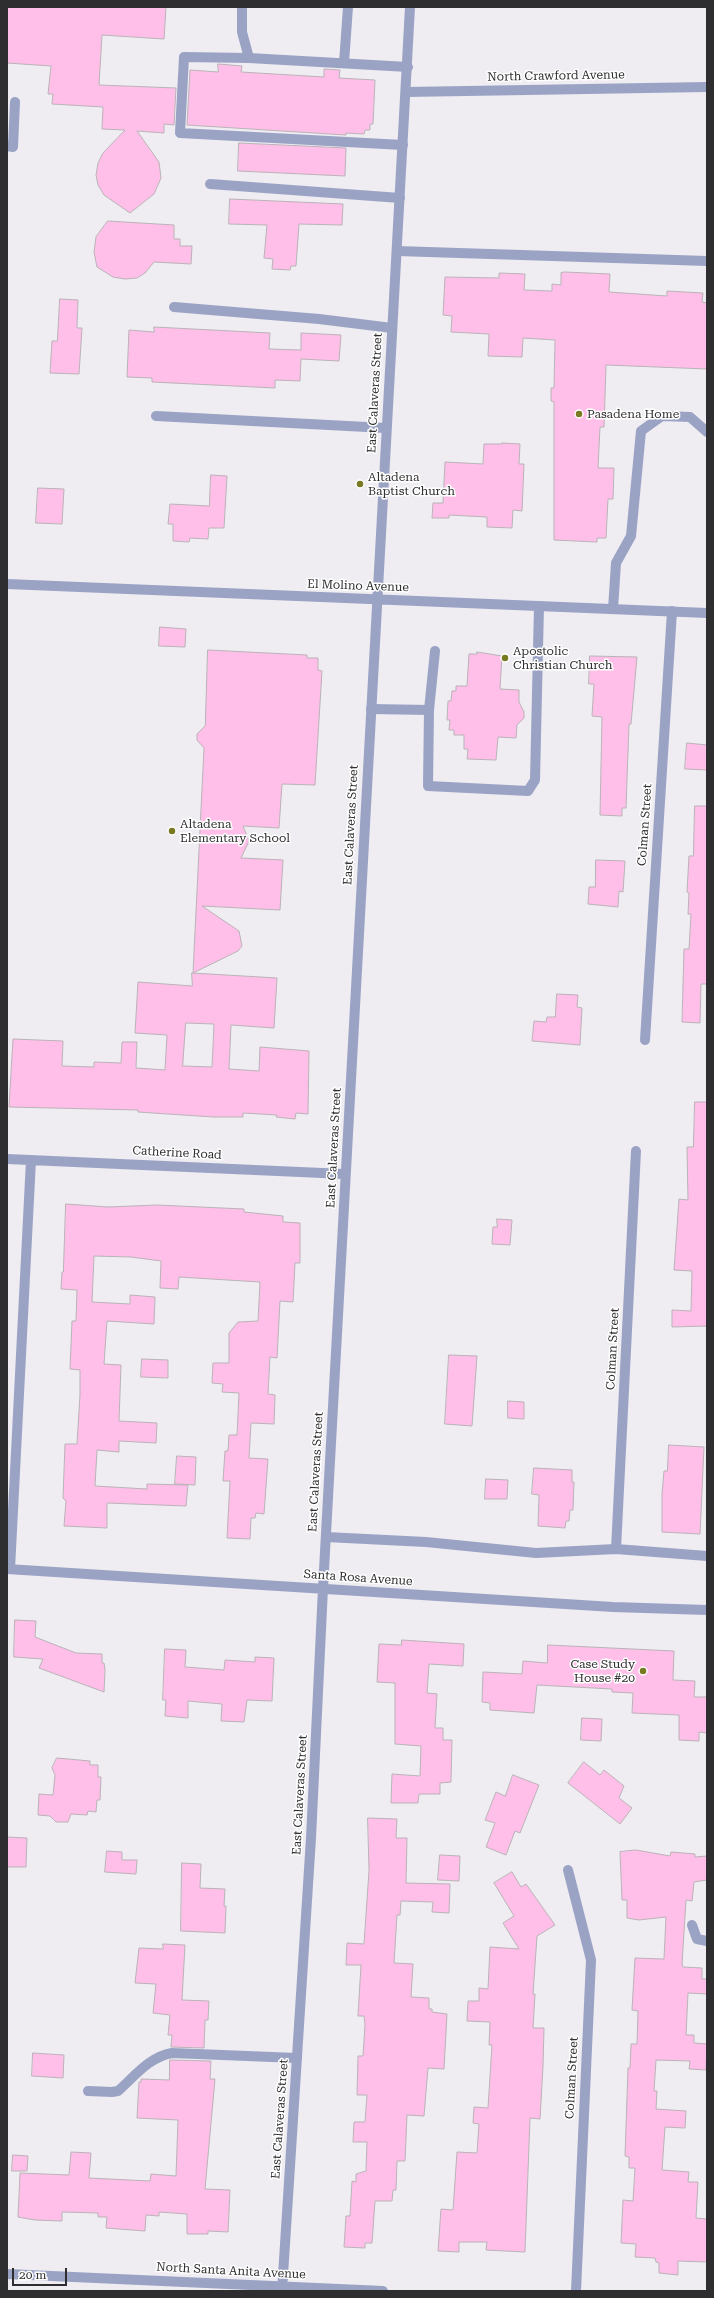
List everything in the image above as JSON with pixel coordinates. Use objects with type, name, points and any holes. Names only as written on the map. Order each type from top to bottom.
[{"type":"street","points":[[242,7],[242,32],[249,58]]},
{"type":"street","points":[[344,63],[348,7]]},
{"type":"street","name":"East Calaveras Street","points":[[282,2289],[311,1838],[370,709],[408,67],[410,7]]},
{"type":"street","points":[[403,145],[180,133],[184,57],[249,58],[408,67]]},
{"type":"street","name":"North Crawford Avenue","points":[[406,92],[707,87]]},
{"type":"street","points":[[7,146],[13,146],[15,102]]},
{"type":"street","points":[[210,184],[400,198]]},
{"type":"street","points":[[397,251],[442,254],[707,261]]},
{"type":"street","points":[[174,307],[319,319],[392,328]]},
{"type":"street","points":[[156,416],[386,428]]},
{"type":"street","points":[[613,609],[616,563],[631,536],[641,431],[662,416],[669,416],[690,417],[707,432]]},
{"type":"street","name":"El Molino Avenue","points":[[7,584],[707,613]]},
{"type":"street","points":[[435,651],[429,710],[428,786],[528,791],[535,780],[539,606]]},
{"type":"street","name":"Colman Street","points":[[645,1040],[672,611]]},
{"type":"street","points":[[370,709],[429,710]]},
{"type":"street","name":"Colman Street","points":[[616,1549],[636,1151]]},
{"type":"street","name":"Catherine Road","points":[[7,1159],[345,1174]]},
{"type":"street","points":[[9,1569],[32,1160]]},
{"type":"street","points":[[326,1537],[426,1542],[536,1553],[616,1549],[707,1556]]},
{"type":"street","name":"Santa Rosa Avenue","points":[[9,1569],[613,1607],[707,1610]]},
{"type":"street","name":"Colman Street","points":[[568,1870],[591,1960],[576,2291]]},
{"type":"street","points":[[692,1925],[697,1939],[707,1941]]},
{"type":"street","points":[[88,2091],[118,2091],[153,2060],[162,2054],[172,2053],[297,2058]]},
{"type":"street","name":"North Santa Anita Avenue","points":[[7,2274],[282,2289],[383,2291]]},
{"type":"building","points":[[7,7],[166,7],[164,39],[102,35],[99,85],[176,88],[174,125],[164,124],[164,133],[137,131],[159,162],[161,178],[154,194],[130,213],[104,195],[98,185],[96,175],[98,163],[103,153],[125,130],[102,129],[103,107],[52,104],[53,94],[48,94],[51,66],[7,63]]},
{"type":"building","points":[[218,64],[242,66],[241,72],[324,77],[324,69],[340,70],[339,78],[375,80],[373,124],[370,124],[370,130],[365,130],[364,134],[346,133],[346,135],[187,125],[190,70],[218,72]]},
{"type":"building","points":[[239,143],[346,148],[345,176],[238,171]]},
{"type":"building","points":[[230,199],[343,204],[342,225],[299,224],[296,266],[291,266],[290,270],[272,269],[273,259],[264,258],[267,225],[229,224]]},
{"type":"building","points":[[108,221],[174,225],[174,239],[180,239],[180,246],[192,246],[191,264],[154,262],[145,273],[137,278],[125,279],[113,277],[97,267],[94,252],[96,237]]},
{"type":"building","name":"Pasadena Home","points":[[499,273],[525,274],[524,290],[552,291],[552,284],[561,285],[561,273],[610,274],[609,292],[667,296],[667,291],[703,293],[702,302],[707,303],[707,369],[606,365],[604,427],[600,427],[598,468],[614,468],[613,499],[608,499],[606,538],[597,538],[597,542],[554,540],[554,402],[551,401],[551,388],[554,388],[555,340],[523,338],[522,357],[488,356],[489,334],[451,332],[452,316],[443,315],[445,277],[499,278]]},
{"type":"building","points":[[60,299],[78,300],[77,328],[82,328],[79,374],[50,373],[52,341],[57,341]]},
{"type":"building","points":[[154,327],[270,333],[269,349],[301,350],[301,333],[341,335],[339,361],[301,359],[300,381],[275,380],[275,388],[152,382],[152,378],[127,377],[129,330],[154,332]]},
{"type":"building","points":[[484,444],[520,444],[519,464],[524,464],[522,511],[513,510],[512,528],[487,527],[487,517],[449,515],[449,518],[432,518],[433,503],[443,503],[445,462],[483,464]]},
{"type":"building","points":[[211,475],[227,476],[224,528],[209,528],[208,539],[190,538],[189,542],[173,541],[173,524],[168,524],[170,504],[209,506]]},
{"type":"building","points":[[38,488],[64,489],[62,524],[36,523]]},
{"type":"building","points":[[160,627],[186,629],[185,647],[159,646]]},
{"type":"building","points":[[208,650],[307,655],[307,658],[318,658],[318,670],[322,671],[315,785],[282,784],[279,828],[243,826],[249,841],[241,858],[283,860],[280,910],[202,906],[239,931],[242,946],[238,951],[193,973],[204,748],[197,740],[197,734],[205,726]]},
{"type":"building","points":[[477,652],[502,656],[500,689],[519,690],[519,702],[524,712],[524,718],[517,725],[516,738],[498,737],[496,760],[467,759],[468,749],[464,749],[464,735],[454,735],[454,730],[449,730],[450,720],[447,720],[448,701],[451,701],[452,691],[456,691],[456,686],[467,686],[469,654],[477,654]]},
{"type":"building","points":[[590,656],[637,657],[631,724],[629,724],[626,808],[622,808],[622,816],[600,815],[602,717],[592,716],[594,684],[589,684]]},
{"type":"building","points":[[687,743],[707,745],[707,770],[685,769]]},
{"type":"building","points":[[695,806],[707,806],[707,984],[701,984],[700,1023],[682,1022],[684,949],[689,949],[691,914],[688,914],[689,893],[687,892],[689,856],[693,856]]},
{"type":"building","points":[[596,860],[625,861],[623,892],[619,891],[618,907],[588,904],[589,887],[595,887]]},
{"type":"building","points":[[192,973],[277,978],[274,1028],[231,1025],[229,1069],[259,1071],[260,1047],[309,1051],[308,1114],[296,1113],[295,1119],[276,1117],[277,1115],[243,1113],[243,1117],[213,1117],[138,1112],[138,1110],[9,1107],[13,1039],[63,1041],[62,1066],[94,1067],[94,1062],[121,1063],[122,1042],[137,1042],[136,1068],[165,1070],[167,1035],[135,1033],[138,982],[192,986]],"holes":[[[186,1023],[214,1024],[212,1067],[183,1066]]]},
{"type":"building","points":[[557,994],[578,995],[577,1007],[582,1008],[580,1045],[532,1041],[534,1021],[546,1022],[547,1017],[555,1017]]},
{"type":"building","points":[[695,1102],[707,1102],[707,1326],[672,1327],[672,1310],[691,1311],[692,1271],[674,1270],[679,1199],[688,1200],[687,1147],[693,1147]]},
{"type":"building","points":[[66,1204],[108,1207],[157,1205],[244,1209],[244,1212],[283,1216],[283,1222],[300,1223],[300,1263],[295,1263],[293,1302],[280,1301],[277,1358],[270,1357],[268,1394],[275,1395],[274,1424],[251,1423],[249,1458],[268,1459],[264,1514],[256,1513],[255,1518],[251,1518],[250,1539],[227,1538],[230,1481],[223,1481],[225,1451],[228,1451],[229,1435],[237,1435],[239,1393],[222,1392],[223,1384],[212,1383],[213,1363],[229,1363],[229,1333],[238,1322],[258,1321],[260,1282],[179,1277],[178,1289],[160,1288],[161,1261],[131,1257],[94,1256],[92,1302],[130,1304],[130,1295],[155,1297],[154,1324],[107,1321],[104,1364],[121,1365],[119,1421],[157,1423],[156,1443],[119,1441],[119,1452],[97,1450],[95,1486],[147,1489],[147,1484],[188,1485],[186,1506],[107,1503],[107,1528],[64,1526],[66,1501],[63,1498],[65,1444],[77,1444],[80,1395],[80,1370],[70,1369],[72,1321],[76,1321],[77,1290],[61,1289]]},
{"type":"building","points":[[497,1219],[512,1220],[510,1245],[492,1244],[493,1227],[497,1227]]},
{"type":"building","points":[[449,1355],[477,1356],[472,1426],[445,1424]]},
{"type":"building","points":[[142,1359],[168,1360],[168,1378],[141,1377]]},
{"type":"building","points":[[508,1401],[524,1402],[524,1419],[508,1418]]},
{"type":"building","points":[[669,1445],[704,1447],[700,1534],[662,1532],[662,1494],[664,1471],[667,1471]]},
{"type":"building","points":[[177,1456],[196,1457],[195,1485],[175,1484]]},
{"type":"building","points":[[534,1468],[572,1470],[572,1482],[574,1482],[573,1510],[570,1510],[569,1521],[566,1521],[565,1528],[538,1526],[539,1495],[532,1494]]},
{"type":"building","points":[[486,1479],[508,1480],[507,1499],[485,1499]]},
{"type":"building","points":[[15,1620],[36,1621],[35,1637],[76,1653],[102,1654],[102,1663],[104,1663],[105,1670],[104,1692],[39,1668],[43,1659],[14,1657]]},
{"type":"building","points":[[402,1640],[464,1644],[463,1666],[429,1664],[427,1693],[437,1694],[435,1728],[443,1728],[443,1740],[452,1740],[451,1782],[440,1783],[440,1794],[419,1794],[418,1803],[391,1803],[392,1774],[420,1776],[421,1746],[395,1744],[395,1683],[377,1682],[379,1644],[401,1645]]},
{"type":"building","points":[[548,1645],[674,1651],[673,1680],[695,1681],[694,1697],[707,1697],[707,1733],[699,1732],[699,1741],[679,1740],[679,1715],[632,1713],[633,1693],[612,1692],[612,1689],[537,1685],[534,1713],[490,1710],[490,1703],[482,1702],[483,1672],[522,1674],[523,1661],[547,1663]]},
{"type":"building","points":[[165,1649],[186,1650],[185,1667],[224,1670],[225,1660],[255,1662],[255,1657],[274,1658],[272,1701],[247,1700],[244,1722],[221,1721],[222,1704],[188,1701],[188,1718],[165,1716],[166,1700],[163,1700]]},
{"type":"building","points":[[582,1718],[602,1719],[601,1741],[581,1740]]},
{"type":"building","points":[[57,1758],[90,1761],[90,1765],[98,1765],[98,1777],[101,1777],[100,1800],[97,1800],[96,1812],[88,1811],[87,1815],[71,1814],[68,1822],[56,1822],[50,1816],[38,1815],[39,1794],[53,1795],[55,1775],[52,1768]]},
{"type":"building","points":[[584,1762],[600,1775],[604,1770],[624,1786],[619,1798],[632,1808],[620,1824],[568,1783]]},
{"type":"building","points":[[513,1775],[539,1785],[520,1833],[515,1831],[506,1855],[486,1847],[495,1823],[485,1820],[496,1792],[505,1796]]},
{"type":"building","points":[[368,1818],[397,1819],[396,1838],[407,1838],[406,1883],[450,1884],[449,1913],[432,1912],[433,1902],[401,1901],[400,1915],[397,1915],[394,1963],[413,1964],[411,1997],[429,1998],[429,2009],[432,2009],[432,2012],[447,2014],[444,2069],[428,2068],[424,2116],[407,2115],[405,2161],[397,2161],[396,2190],[393,2190],[392,2201],[375,2201],[372,2243],[365,2243],[365,2248],[344,2247],[346,2216],[350,2216],[352,2181],[356,2182],[356,2174],[366,2171],[367,2142],[353,2142],[354,2122],[365,2122],[367,2095],[357,2095],[358,2056],[363,2056],[365,2025],[364,2016],[358,2016],[361,1965],[346,1965],[347,1943],[364,1944],[369,1871]]},
{"type":"building","points":[[7,1837],[27,1838],[26,1867],[7,1867]]},
{"type":"building","points":[[636,1850],[670,1856],[671,1852],[695,1854],[695,1857],[707,1856],[707,1880],[694,1882],[692,1901],[686,1900],[682,1964],[683,1967],[702,1968],[702,1979],[707,1979],[707,1994],[688,1993],[686,2035],[694,2035],[694,2043],[707,2044],[706,2070],[689,2069],[690,2061],[656,2060],[654,2091],[657,2091],[656,2109],[686,2111],[685,2128],[665,2127],[662,2170],[689,2172],[688,2182],[698,2182],[696,2218],[707,2219],[707,2262],[678,2261],[678,2275],[659,2273],[659,2263],[656,2262],[655,2258],[635,2257],[636,2244],[621,2243],[623,2200],[633,2201],[635,2168],[629,2168],[629,2157],[625,2156],[628,2068],[630,2068],[631,2044],[637,2044],[638,2011],[632,2010],[635,1958],[664,1959],[666,1917],[639,1920],[627,1918],[627,1900],[622,1900],[620,1852]]},
{"type":"building","points":[[107,1851],[122,1852],[122,1860],[137,1860],[136,1874],[105,1872]]},
{"type":"building","points":[[440,1855],[460,1856],[459,1881],[438,1880]]},
{"type":"building","points":[[182,1863],[201,1864],[200,1888],[225,1889],[225,1933],[181,1931]]},
{"type":"building","points":[[512,1872],[521,1887],[526,1884],[555,1925],[537,1936],[533,1994],[535,1994],[533,2028],[544,2028],[543,2066],[540,2119],[530,2118],[525,2252],[486,2250],[487,2242],[459,2242],[459,2252],[438,2251],[441,2209],[453,2210],[457,2152],[477,2153],[479,2124],[473,2123],[474,2107],[488,2108],[492,2045],[489,2045],[490,2022],[467,2021],[468,2001],[479,2001],[479,1988],[488,1989],[490,1947],[519,1949],[503,1923],[514,1916],[494,1883]]},
{"type":"building","points":[[163,1944],[185,1945],[182,2000],[209,2001],[208,2020],[205,2020],[204,2048],[171,2047],[172,2035],[168,2035],[170,2015],[153,2013],[156,1984],[135,1983],[139,1948],[163,1949]]},
{"type":"building","points":[[33,2053],[64,2055],[63,2078],[32,2076]]},
{"type":"building","points":[[170,2060],[211,2061],[210,2079],[215,2079],[205,2189],[230,2190],[228,2232],[208,2231],[208,2234],[187,2234],[187,2214],[159,2212],[159,2216],[146,2215],[145,2231],[106,2228],[107,2217],[98,2217],[98,2213],[62,2212],[62,2221],[35,2220],[18,2217],[20,2173],[69,2175],[71,2152],[91,2153],[89,2178],[150,2181],[151,2174],[176,2176],[178,2120],[137,2118],[139,2082],[141,2082],[141,2079],[169,2080]]},
{"type":"building","points":[[13,2155],[28,2156],[27,2171],[12,2171]]},
{"type":"place","name":"Pasadena Home","points":[[579,414]]},
{"type":"place","name":"Altadena Baptist Church","points":[[360,484]]},
{"type":"place","name":"Apostolic Christian Church","points":[[505,658]]},
{"type":"place","name":"Altadena Elementary School","points":[[172,831]]},
{"type":"place","name":"Case Study House #20","points":[[643,1671]]}]
